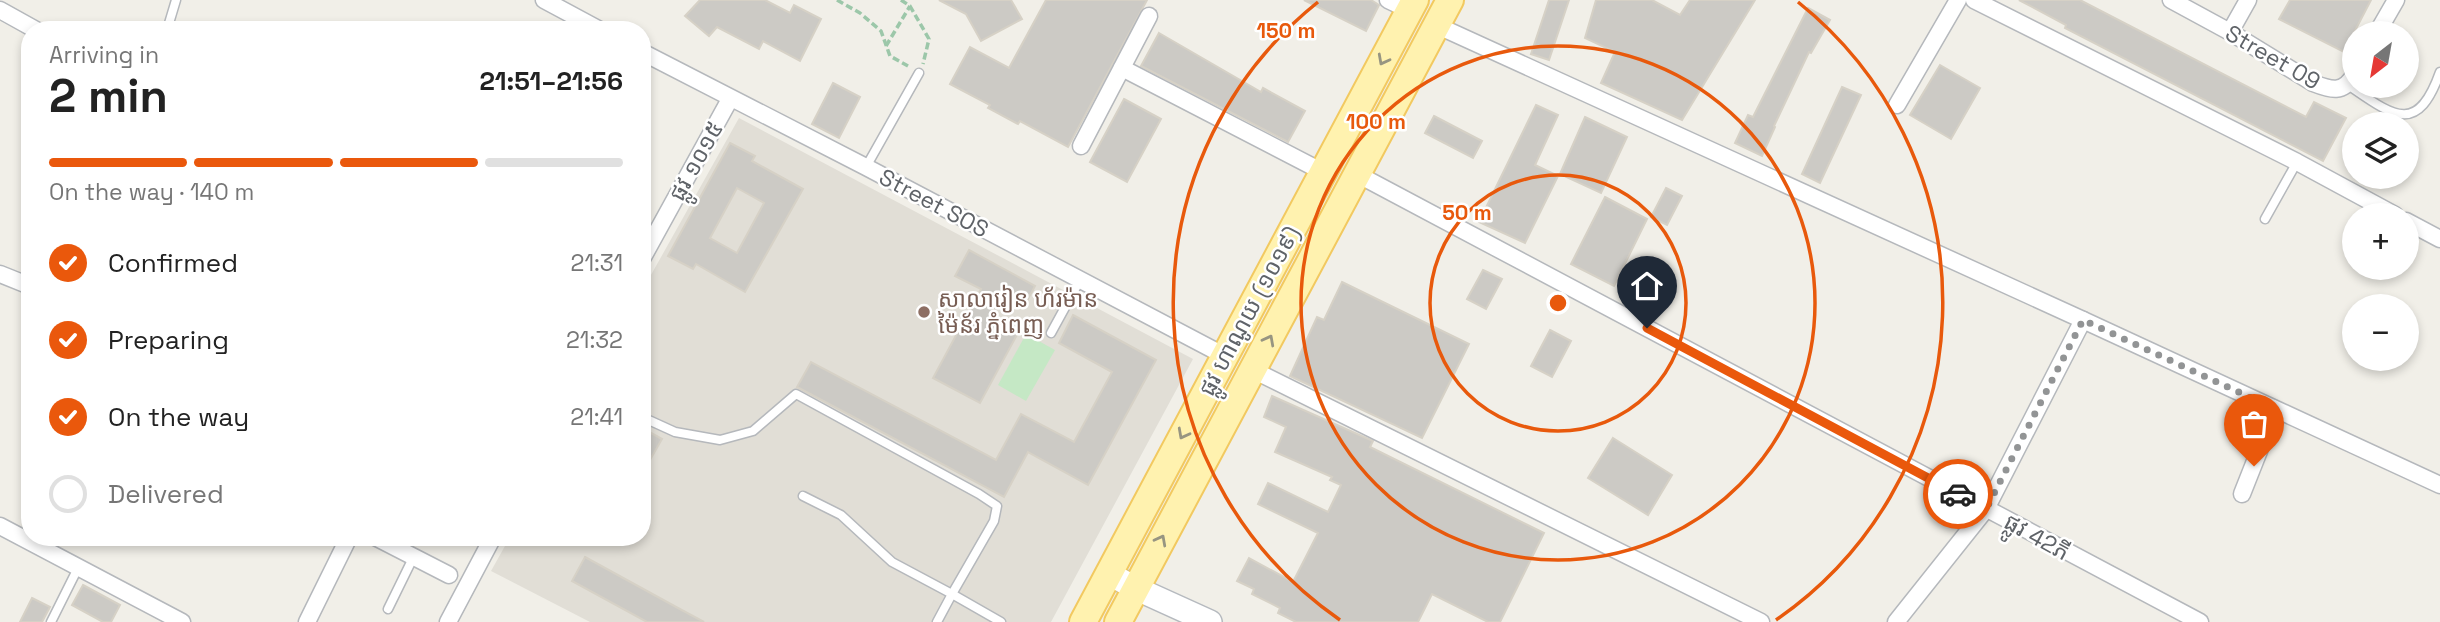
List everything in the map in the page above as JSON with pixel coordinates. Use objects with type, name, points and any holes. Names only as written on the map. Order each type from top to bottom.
[{"type":"main road","name":"ផ្លូវ ហាណូយ (១០១៩)","points":[[1118,622],[1450,0]]},
{"type":"main road","name":"ផ្លូវ ហាណូយ (១០១៩)","points":[[1083,622],[1323,172],[1404,4]]},
{"type":"street","points":[[544,0],[566,5],[588,21]]},
{"type":"street","points":[[1897,105],[1958,0]]},
{"type":"street","points":[[1974,0],[2297,162],[2373,203]]},
{"type":"street","name":"Street 09","points":[[2171,0],[2230,32],[2313,83],[2328,89],[2342,85]]},
{"type":"street","points":[[2230,32],[2248,0]]},
{"type":"street","points":[[2384,21],[2396,0]]},
{"type":"street","points":[[0,10],[21,22]]},
{"type":"street","points":[[1082,146],[1149,16]]},
{"type":"street","points":[[1436,25],[2440,485]]},
{"type":"street","name":"Street SOS","points":[[651,57],[1225,356]]},
{"type":"street","points":[[1122,68],[1323,172]]},
{"type":"street","name":"ផ្លូវ ១០១៥","points":[[651,244],[730,99]]},
{"type":"street","name":"ផ្លូវ 42ភី","points":[[1357,174],[2200,622]]},
{"type":"street","points":[[2419,228],[2440,239]]},
{"type":"street","points":[[0,274],[21,282]]},
{"type":"street","points":[[1896,622],[1986,509],[2083,320]]},
{"type":"street","points":[[1253,370],[1761,622]]},
{"type":"street","points":[[2242,494],[2273,408]]},
{"type":"street","points":[[0,526],[21,537]]},
{"type":"street","points":[[40,546],[182,622]]},
{"type":"street","points":[[307,622],[345,546]]},
{"type":"street","points":[[392,546],[449,575]]},
{"type":"street","points":[[448,622],[488,546]]},
{"type":"street","points":[[1108,573],[1210,622]]},
{"type":"lane","points":[[170,21],[176,0]]},
{"type":"lane","points":[[866,167],[919,72]]},
{"type":"lane","points":[[2368,98],[2387,112],[2399,115],[2414,112],[2426,104],[2440,72]]},
{"type":"lane","points":[[2264,219],[2297,162]]},
{"type":"lane","points":[[1051,333],[1080,280]]},
{"type":"lane","points":[[651,421],[674,432],[720,440],[752,432],[796,394],[997,506],[994,521],[937,622]]},
{"type":"lane","points":[[803,496],[841,515],[892,562],[1001,622]]},
{"type":"lane","points":[[388,609],[414,558]]},
{"type":"lane","points":[[51,622],[79,566]]},
{"type":"path","points":[[837,0],[860,13],[881,30],[890,56],[919,72],[926,57],[929,39],[910,6],[901,0]]},
{"type":"path","points":[[885,46],[910,6]]},
{"type":"shaded area","points":[[739,118],[1193,359],[1051,622],[590,622],[491,571],[505,546],[651,546],[651,275]]},
{"type":"green space","points":[[1026,334],[1055,350],[1026,401],[998,385]]},
{"type":"building","points":[[700,0],[765,0],[790,13],[794,5],[821,19],[800,61],[763,41],[759,49],[717,27],[709,36],[685,16]]},
{"type":"building","points":[[939,0],[1011,0],[1022,19],[981,41],[966,14]]},
{"type":"building","points":[[1046,0],[1147,0],[1068,147],[1020,121],[1018,124],[988,108],[990,105],[950,84],[970,47],[1009,68]]},
{"type":"building","points":[[1304,0],[1371,0],[1379,5],[1366,31]]},
{"type":"building","points":[[1549,0],[1569,0],[1549,60],[1531,54]]},
{"type":"building","points":[[1596,0],[1652,0],[1680,15],[1690,0],[1755,0],[1682,120],[1601,83],[1615,52],[1585,38]]},
{"type":"building","points":[[2019,0],[2080,0],[2306,117],[2314,102],[2342,116],[2342,125],[2323,161],[2065,28],[2066,25]]},
{"type":"building","points":[[2290,0],[2371,0],[2360,21],[2342,21],[2342,51],[2279,19]]},
{"type":"building","points":[[1808,8],[1830,20],[1811,53],[1809,52],[1762,156],[1735,143],[1748,115],[1753,117]]},
{"type":"building","points":[[1159,33],[1261,92],[1263,88],[1305,111],[1288,142],[1141,66]]},
{"type":"building","points":[[1940,65],[1980,88],[1951,139],[1910,115]]},
{"type":"building","points":[[833,83],[860,97],[839,138],[812,124]]},
{"type":"building","points":[[1842,87],[1861,95],[1820,183],[1802,174]]},
{"type":"building","points":[[1124,99],[1161,119],[1127,182],[1090,162]]},
{"type":"building","points":[[1536,105],[1558,115],[1535,165],[1558,176],[1525,243],[1479,222]]},
{"type":"building","points":[[1434,116],[1482,141],[1473,158],[1425,133]]},
{"type":"building","points":[[1585,117],[1627,137],[1601,193],[1560,174]]},
{"type":"building","points":[[730,143],[755,156],[752,161],[803,189],[745,292],[696,264],[693,269],[668,256]],"holes":[[[737,188],[764,203],[737,253],[710,238]]]},
{"type":"building","points":[[1666,188],[1682,196],[1667,225],[1651,217]]},
{"type":"building","points":[[1605,197],[1647,219],[1614,286],[1571,264]]},
{"type":"building","points":[[969,250],[1035,286],[1027,301],[1005,289],[990,317],[1018,333],[980,403],[933,378],[981,289],[955,276]]},
{"type":"building","points":[[1483,270],[1502,279],[1486,309],[1467,299]]},
{"type":"building","points":[[1342,282],[1469,344],[1422,438],[1290,376],[1317,317],[1324,320]]},
{"type":"building","points":[[1073,315],[1156,360],[1088,485],[1028,452],[1004,497],[797,387],[811,362],[996,460],[1021,414],[1074,442],[1112,372],[1059,343]]},
{"type":"building","points":[[1550,330],[1571,341],[1552,377],[1531,366]]},
{"type":"building","points":[[1272,396],[1373,441],[1370,447],[1544,533],[1500,622],[1488,622],[1432,594],[1418,622],[1296,622],[1278,613],[1280,608],[1252,594],[1254,589],[1237,581],[1249,558],[1293,582],[1318,533],[1258,504],[1268,483],[1328,512],[1341,485],[1330,480],[1332,477],[1275,452],[1286,427],[1264,417]]},
{"type":"building","points":[[651,433],[662,439],[651,458]]},
{"type":"building","points":[[1613,438],[1672,475],[1648,515],[1588,478]]},
{"type":"building","points":[[585,557],[704,622],[647,622],[572,581]]},
{"type":"building","points":[[83,585],[120,605],[111,622],[103,622],[72,605]]},
{"type":"building","points":[[32,598],[50,607],[42,622],[20,622]]},
{"type":"way so far","points":[[1958,494],[1986,509],[2083,320],[2273,408],[2254,466]]},
{"type":"place","name":"សាលារៀន ហ័រម៉ាន ម៉ៃន័រ ភ្នំពេញ","points":[[924,312]]},
{"type":"route","points":[[1647,328],[1958,494]]}]
